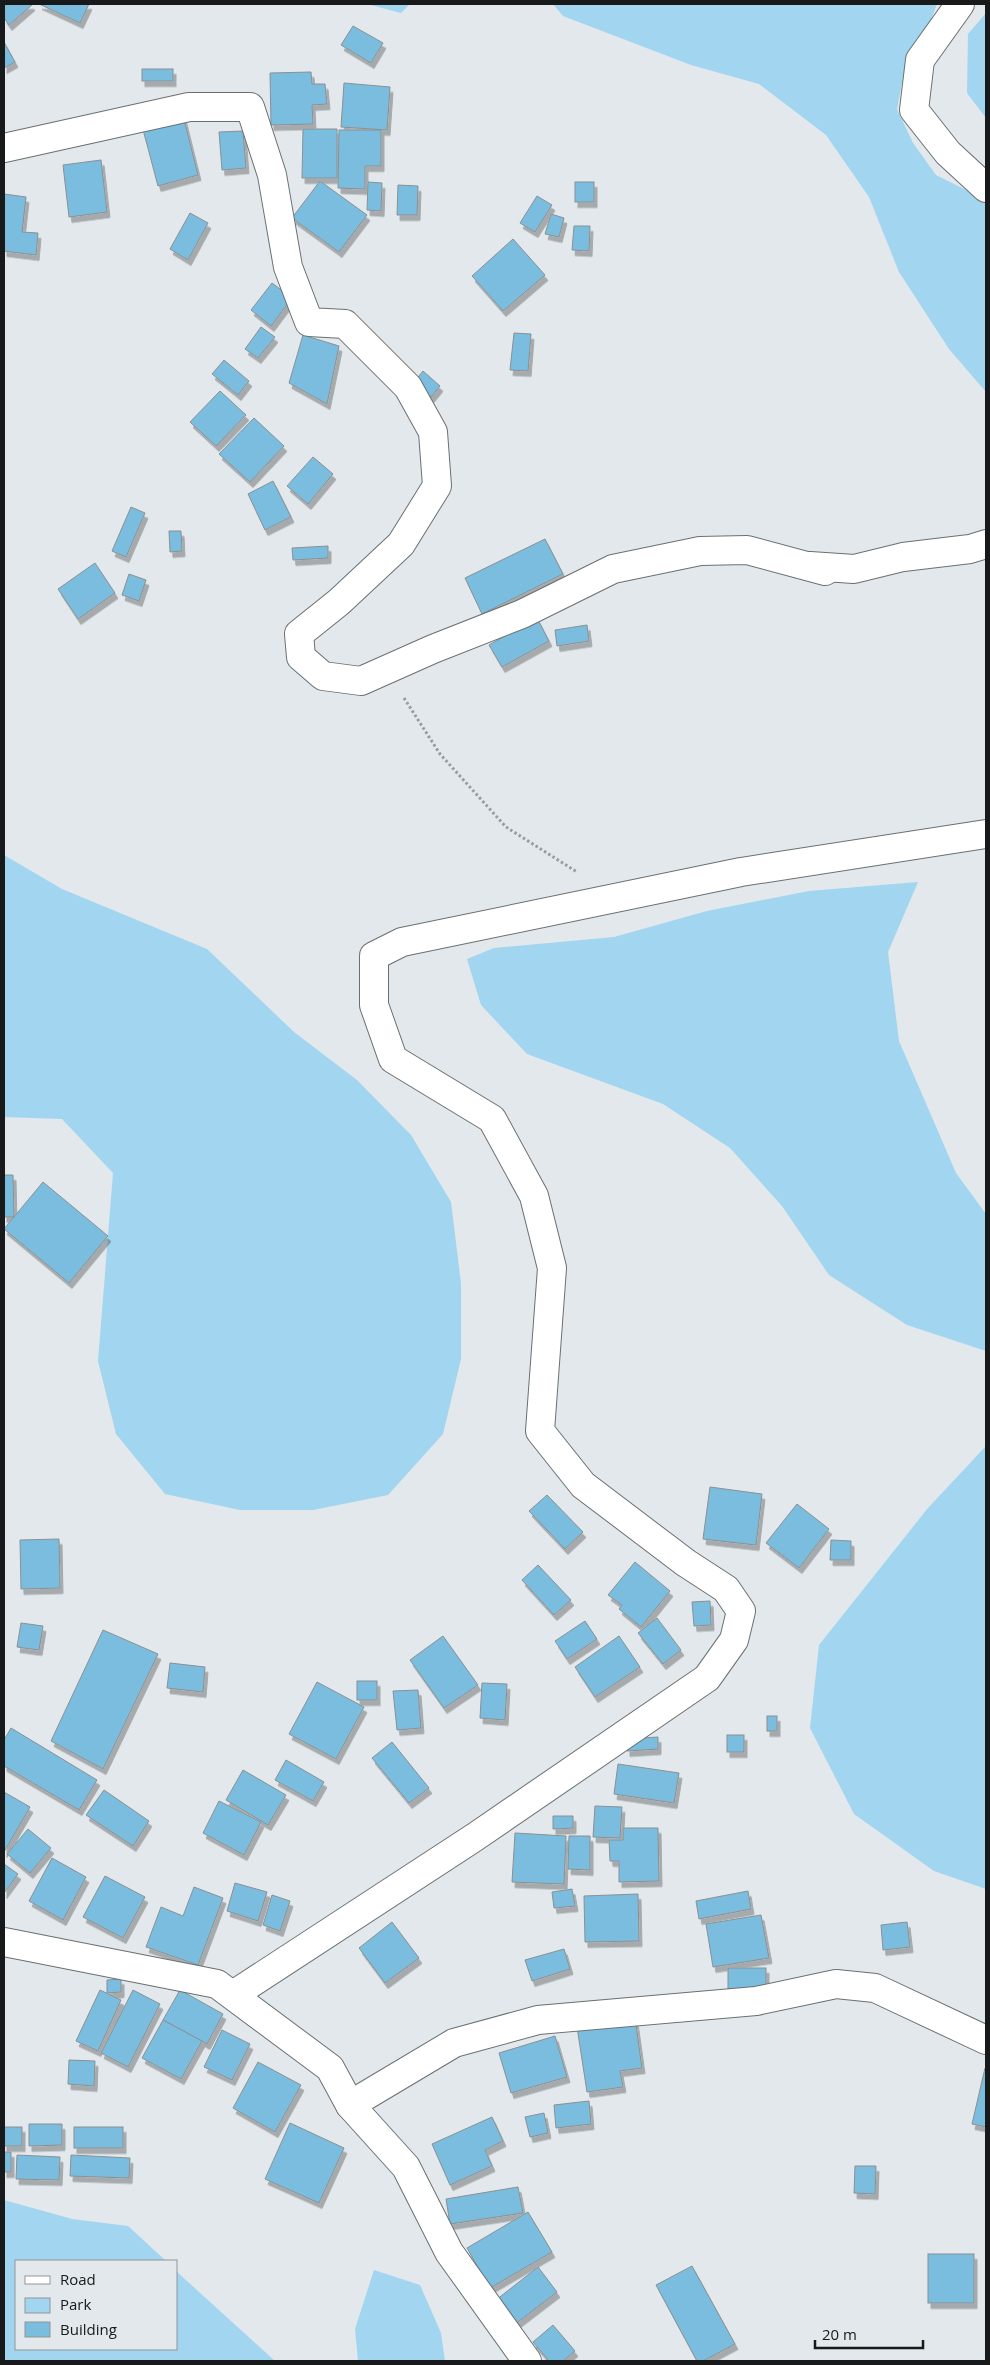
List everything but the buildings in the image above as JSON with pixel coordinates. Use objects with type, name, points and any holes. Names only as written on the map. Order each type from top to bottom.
[{"type":"street","points":[[960,4],[920,60],[914,110],[948,152],[986,188]]},
{"type":"street","points":[[4,148],[189,107],[250,107],[272,175],[288,267],[309,322],[345,324],[408,387],[433,432],[437,486],[401,544],[339,602],[299,634],[301,657],[323,676],[361,681],[522,614],[613,569],[700,551],[747,550],[818,568],[854,569],[902,557],[970,549],[986,544]]},
{"type":"street","points":[[233,1995],[475,1837],[707,1678],[734,1640],[741,1611],[726,1589],[686,1563],[583,1485],[540,1431],[552,1268],[534,1196],[492,1119],[394,1059],[374,1005],[374,956],[402,942],[741,872],[986,834]]},
{"type":"street","points":[[4,1942],[217,1984],[330,2068],[350,2105],[406,2168],[449,2252],[527,2361]]},
{"type":"street","points":[[350,2105],[454,2043],[538,2020],[756,2001],[836,1984],[875,1988],[986,2040]]},
{"type":"path","points":[[388,669],[440,754],[506,827],[577,872],[586,871]]},
{"type":"green space","points":[[367,4],[410,4],[401,13]]},
{"type":"green space","points":[[553,4],[937,4],[930,22],[913,47],[903,78],[897,109],[913,143],[936,175],[986,200],[986,392],[949,349],[899,272],[869,197],[826,135],[759,84],[691,65],[563,16]]},
{"type":"green space","points":[[986,13],[986,118],[967,93],[968,34]]},
{"type":"green space","points":[[4,855],[62,889],[207,949],[294,1032],[357,1080],[411,1135],[451,1202],[461,1283],[461,1359],[443,1434],[388,1495],[313,1510],[240,1510],[165,1494],[116,1434],[98,1361],[113,1173],[62,1119],[4,1117]]},
{"type":"green space","points":[[918,882],[888,952],[899,1041],[956,1173],[986,1214],[986,1351],[907,1325],[829,1275],[782,1206],[730,1148],[663,1104],[527,1054],[481,1005],[467,959],[494,948],[614,937],[707,911],[809,891]]},
{"type":"green space","points":[[986,1446],[986,1889],[934,1871],[854,1814],[810,1728],[819,1645],[928,1508]]},
{"type":"green space","points":[[4,2200],[72,2219],[128,2226],[165,2260],[15,2260],[15,2350],[178,2350],[178,2273],[275,2361],[4,2361]]},
{"type":"green space","points":[[374,2270],[420,2285],[441,2333],[445,2361],[358,2361],[355,2329]]}]
